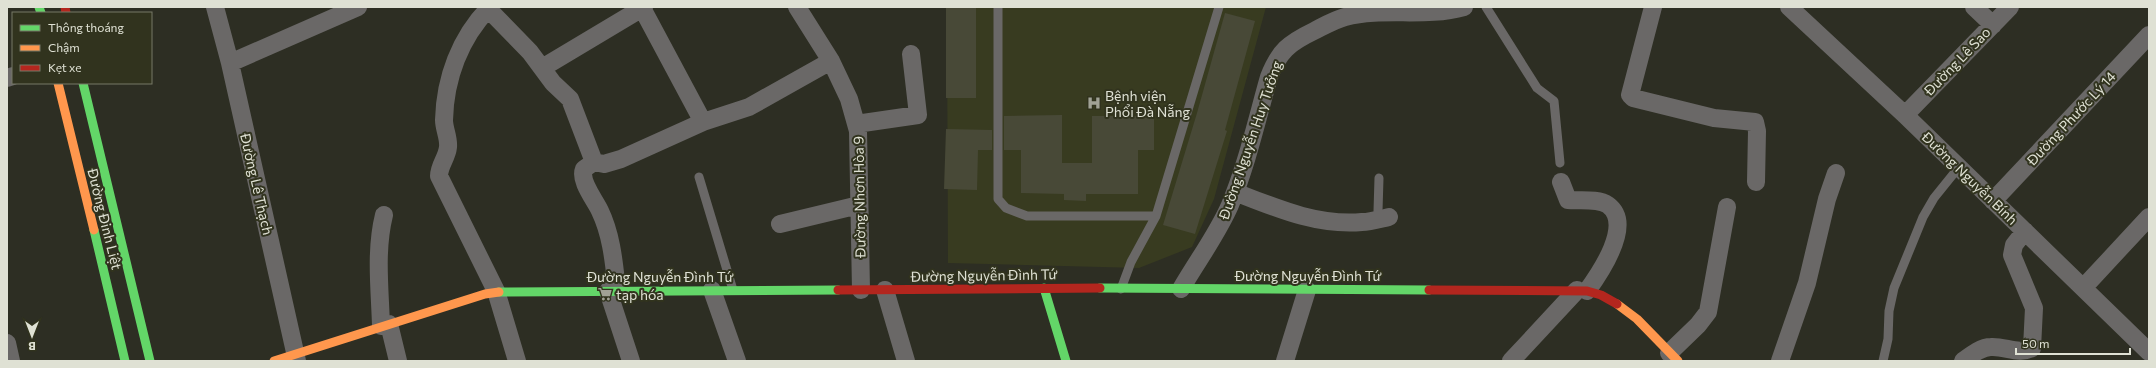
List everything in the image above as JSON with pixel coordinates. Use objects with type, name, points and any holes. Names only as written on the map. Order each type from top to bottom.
[{"type":"street","name":"Đường Lê Thạch","points":[[215,7],[230,63],[296,358]]},
{"type":"street","points":[[230,63],[358,7]]},
{"type":"street","name":"Đường Nhơn Hòa 9","points":[[797,7],[831,61],[849,99],[858,131],[861,290]]},
{"type":"street","name":"Đường Nguyễn Huy Tưởng","points":[[1181,289],[1219,228],[1235,192],[1269,77],[1279,56],[1292,42],[1341,18],[1351,11],[1438,12],[1464,7]]},
{"type":"street","points":[[1653,7],[1630,95],[1633,98],[1714,118],[1755,122],[1757,131],[1756,182]]},
{"type":"street","name":"Đường Nguyễn Bính","points":[[1789,7],[1905,115],[2149,352]]},
{"type":"street","points":[[1974,7],[1993,25]]},
{"type":"street","name":"Đường Lê Sao","points":[[1905,115],[2010,7]]},
{"type":"street","points":[[517,361],[496,291],[439,176],[439,168],[448,146],[444,122],[449,80],[458,52],[467,34],[489,8],[492,13],[530,52],[553,83],[570,99],[594,162]]},
{"type":"street","points":[[542,68],[643,8],[703,122]]},
{"type":"street","name":"Đường Phước Lý 14","points":[[1993,201],[2149,36]]},
{"type":"street","points":[[856,124],[918,115],[911,54]]},
{"type":"street","points":[[631,361],[612,290],[614,258],[601,213],[583,176],[584,169],[594,162],[604,164],[621,159],[703,122],[749,107],[831,61]]},
{"type":"street","name":"Đường Đinh Liệt","points":[[58,84],[125,361]]},
{"type":"street","name":"Đường Đinh Liệt","points":[[83,84],[150,361]]},
{"type":"street","points":[[1780,361],[1807,283],[1827,199],[1836,173]]},
{"type":"street","points":[[1511,361],[1603,268],[1613,246],[1616,234],[1616,216],[1608,205],[1603,203],[1568,200],[1561,182]]},
{"type":"street","points":[[1235,192],[1286,212],[1330,222],[1363,222],[1384,218]]},
{"type":"street","points":[[780,224],[859,205]]},
{"type":"street","points":[[1672,358],[1708,312],[1727,207]]},
{"type":"street","points":[[384,215],[380,231],[379,258],[385,325],[398,361]]},
{"type":"street","points":[[2083,288],[2149,217]]},
{"type":"street","points":[[1963,361],[1974,353],[1990,347],[2019,352],[2027,351],[2032,348],[2034,308],[2012,256],[2014,245],[2025,231]]},
{"type":"street","points":[[1044,288],[1066,361]]},
{"type":"street","name":"Đường Nguyễn Đình Tứ","points":[[274,361],[296,358],[385,325],[496,291],[1044,288],[1582,290],[1595,292],[1623,307],[1672,358]]},
{"type":"street","points":[[712,290],[737,361]]},
{"type":"street","points":[[885,290],[906,361]]},
{"type":"street","points":[[1285,361],[1307,290]]},
{"type":"street","points":[[7,343],[11,361]]},
{"type":"lane","points":[[998,7],[998,199],[1006,208],[1027,216],[1156,216]]},
{"type":"lane","points":[[1122,289],[1131,262],[1156,216],[1219,7]]},
{"type":"lane","points":[[1486,7],[1536,88],[1554,101],[1560,163]]},
{"type":"lane","points":[[1883,361],[1888,339],[1889,311],[1894,288],[1923,217],[1934,198],[1959,168]]},
{"type":"lane","points":[[699,177],[733,290]]},
{"type":"lane","points":[[1379,178],[1378,212],[1384,218]]},
{"type":"shaded area","name":"Bệnh viện Phổi Đà Nẵng","points":[[947,7],[1266,7],[1214,199],[1192,247],[1139,268],[948,263]]},
{"type":"building","points":[[946,7],[976,7],[976,98],[946,98]]},
{"type":"building","points":[[1225,13],[1255,21],[1225,130],[1227,131],[1195,234],[1163,225]]},
{"type":"building","points":[[1062,115],[1062,163],[1092,163],[1092,116],[1154,116],[1154,150],[1138,150],[1138,194],[1086,194],[1086,201],[1064,200],[1064,194],[1021,193],[1021,150],[1004,150],[1004,116]]},
{"type":"building","points":[[946,129],[992,130],[992,150],[978,150],[977,190],[944,189]]},
{"type":"traffic: fast","points":[[39,7],[41,12]]},
{"type":"traffic: fast","points":[[83,84],[150,361]]},
{"type":"traffic: fast","points":[[94,230],[125,361]]},
{"type":"traffic: fast","points":[[1044,288],[1066,361]]},
{"type":"traffic: fast","points":[[1100,288],[1429,290]]},
{"type":"traffic: fast","points":[[499,292],[838,290]]},
{"type":"traffic: slow","points":[[58,84],[94,230]]},
{"type":"traffic: slow","points":[[274,361],[485,294],[499,292]]},
{"type":"traffic: slow","points":[[1617,304],[1637,319],[1678,361]]},
{"type":"traffic: jam","points":[[65,7],[66,12]]},
{"type":"traffic: jam","points":[[838,290],[1100,288]]},
{"type":"traffic: jam","points":[[1429,290],[1587,291],[1601,295],[1617,304]]},
{"type":"place","name":"Bệnh viện Phổi Đà Nẵng","points":[[1094,103]]},
{"type":"place","name":"tạp hóa","points":[[605,294]]}]
